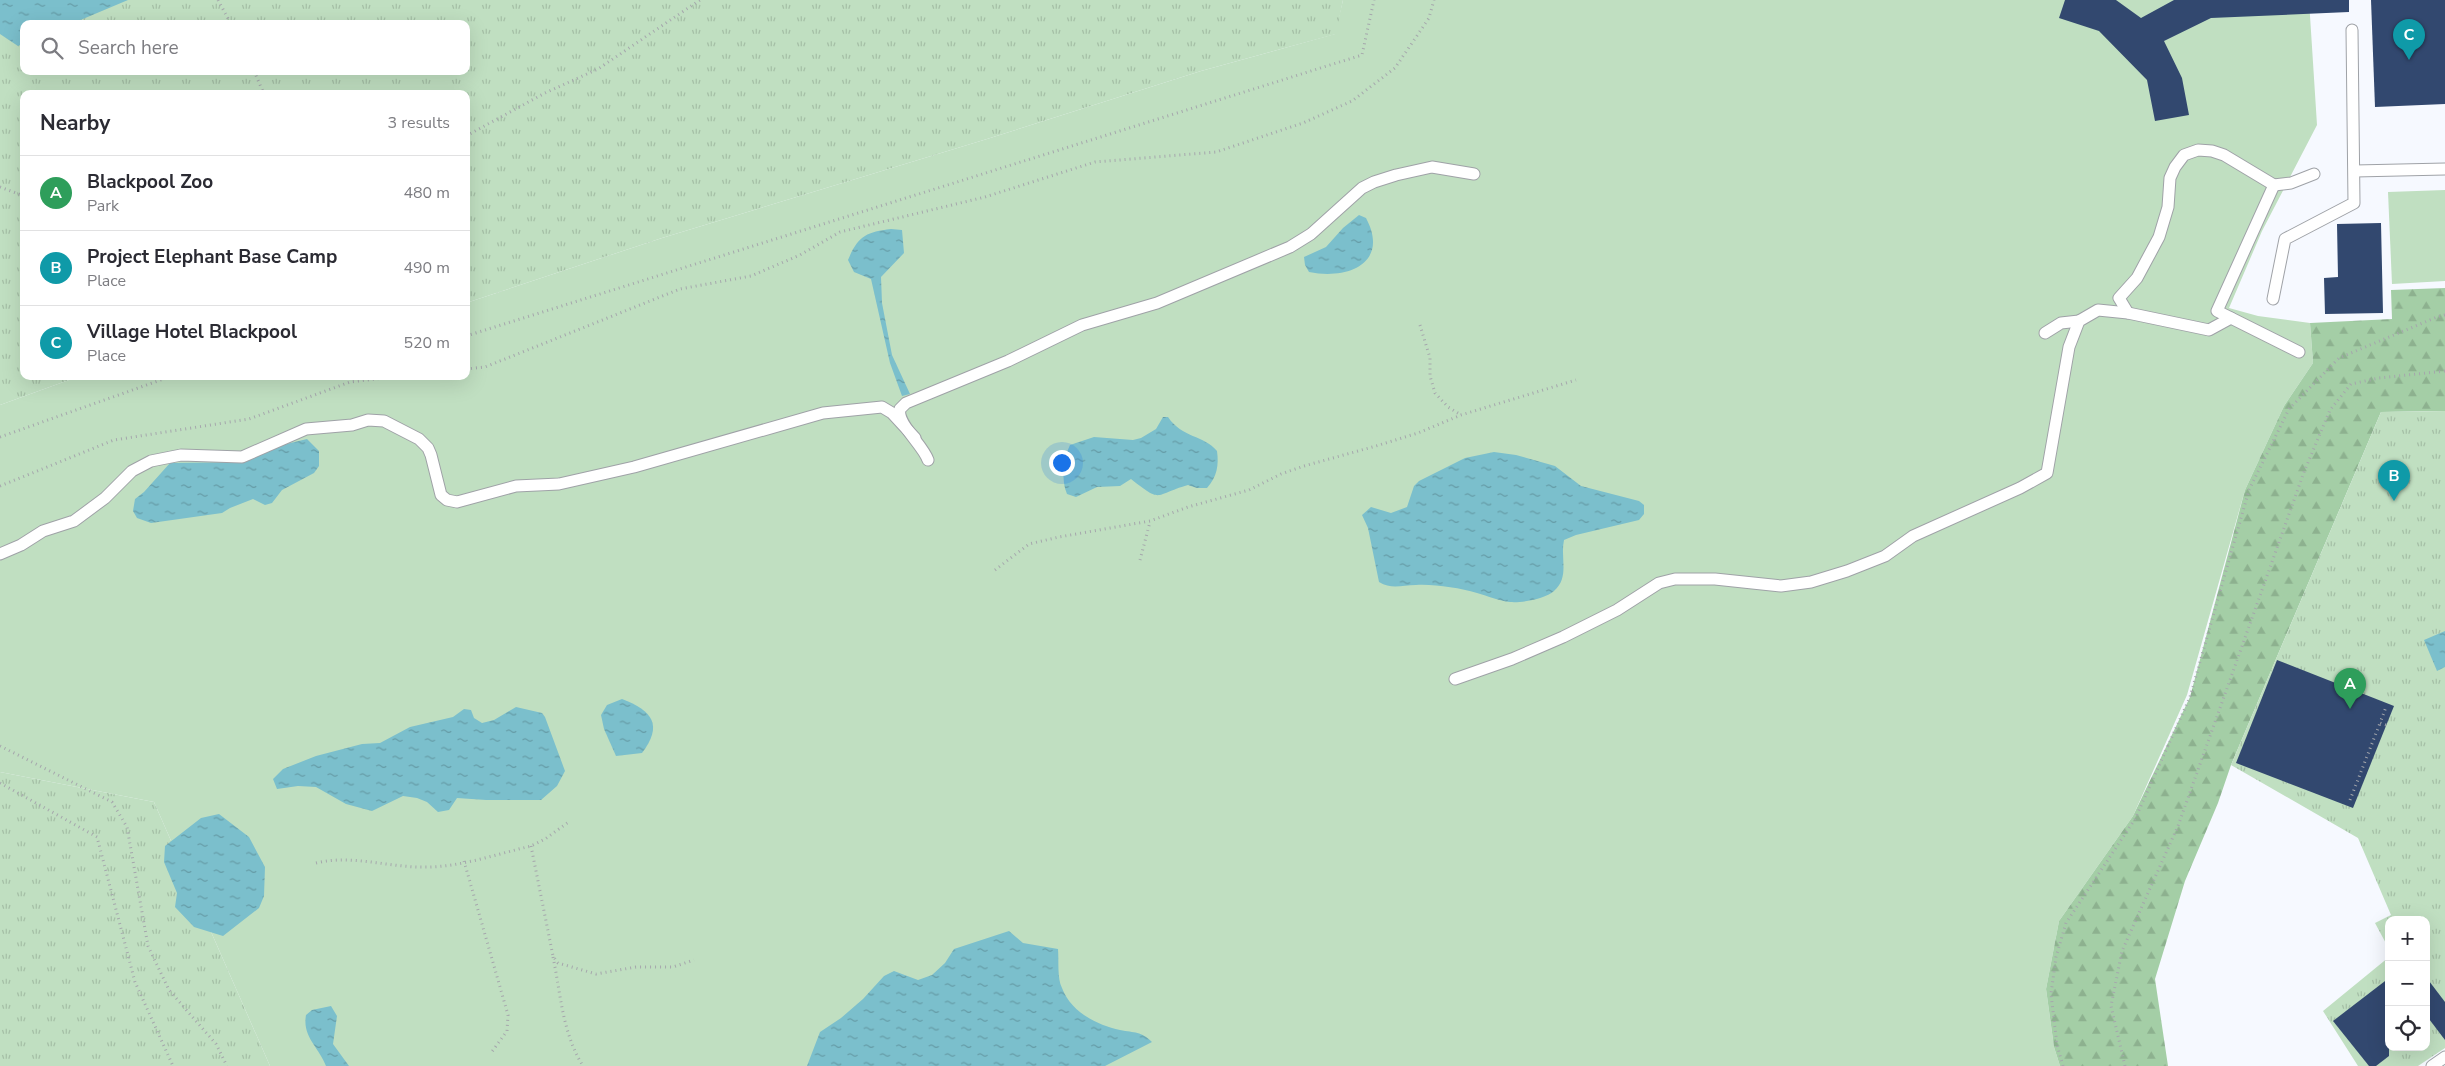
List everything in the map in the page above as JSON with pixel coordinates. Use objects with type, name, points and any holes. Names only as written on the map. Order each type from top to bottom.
[{"type":"lane","points":[[2273,299],[2286,239],[2354,203],[2352,30]]},
{"type":"lane","points":[[2128,313],[2119,298],[2136,278],[2158,237],[2168,207],[2170,178],[2184,155],[2198,150],[2212,151],[2224,155],[2274,185],[2291,184],[2314,174]]},
{"type":"lane","points":[[928,460],[915,438],[899,418],[900,409],[906,403],[993,368],[1082,325],[1157,302],[1284,250],[1311,234],[1354,194],[1374,182],[1396,174],[1432,167],[1474,174]]},
{"type":"lane","points":[[2355,170],[2445,169]]},
{"type":"lane","points":[[2274,185],[2217,311],[2299,352]]},
{"type":"lane","points":[[2044,333],[2061,324],[2079,321],[2098,310],[2128,313],[2209,330],[2231,318]]},
{"type":"lane","points":[[1455,679],[1512,659],[1563,637],[1616,610],[1659,583],[1675,579],[1715,579],[1781,586],[1811,582],[1847,571],[1885,556],[1913,536],[2020,488],[2047,472],[2069,347],[2079,321]]},
{"type":"lane","points":[[0,554],[42,531],[78,519],[105,498],[132,471],[151,461],[181,455],[242,457],[306,429],[352,425],[368,420],[384,421],[419,439],[428,448],[441,495],[447,500],[456,502],[516,486],[559,484],[634,467],[812,415],[836,411],[876,406],[886,408],[915,438]]},
{"type":"lane","points":[[2432,1066],[2445,1057]]},
{"type":"path","points":[[218,0],[229,20]]},
{"type":"path","points":[[470,134],[545,93],[598,69],[700,0]]},
{"type":"path","points":[[470,335],[1362,55],[1374,0]]},
{"type":"path","points":[[470,369],[485,367],[680,289],[751,276],[800,256],[840,232],[985,197],[1095,162],[1216,152],[1304,123],[1352,102],[1396,68],[1429,18],[1434,0]]},
{"type":"path","points":[[256,75],[262,90]]},
{"type":"path","points":[[0,187],[20,194]]},
{"type":"path","points":[[2063,1066],[2057,1045],[2051,994],[2056,958],[2066,924],[2135,819],[2190,697],[2249,490],[2289,409],[2339,358],[2437,316],[2445,315]]},
{"type":"path","points":[[1420,325],[1430,358],[1430,376],[1435,393],[1448,407],[1461,416]]},
{"type":"path","points":[[2125,1066],[2111,1006],[2122,951],[2178,826],[2304,472],[2330,410],[2351,384],[2379,378],[2445,371]]},
{"type":"path","points":[[0,436],[161,380]]},
{"type":"path","points":[[0,486],[114,440],[249,420],[350,382],[367,380]]},
{"type":"path","points":[[996,570],[1030,544],[1059,536],[1150,521],[1188,507],[1249,490],[1280,474],[1304,466],[1393,441],[1461,416],[1576,380]]},
{"type":"path","points":[[1140,560],[1150,521]]},
{"type":"path","points":[[2350,800],[2386,707]]},
{"type":"path","points":[[2380,723],[2386,725]]},
{"type":"path","points":[[0,746],[112,802],[127,827],[148,946],[169,990],[216,1044],[227,1066]]},
{"type":"path","points":[[0,783],[98,837],[135,982],[173,1066]]},
{"type":"path","points":[[316,863],[346,859],[386,866],[427,867],[464,861],[531,846],[545,839],[570,821]]},
{"type":"path","points":[[531,846],[565,1027],[583,1066]]},
{"type":"path","points":[[464,861],[508,1016],[507,1031],[492,1053]]},
{"type":"path","points":[[553,956],[558,963],[596,974],[636,967],[673,967],[694,960]]},
{"type":"green space","points":[[0,0],[1343,0],[1336,34],[1201,71],[987,139],[662,238],[470,302],[470,90],[20,90],[20,380],[69,380],[0,405]]},
{"type":"green space","points":[[1343,0],[2309,0],[2317,125],[2262,231],[2229,308],[2258,316],[2310,323],[2313,363],[2284,406],[2245,490],[2187,695],[2133,816],[2059,921],[2046,989],[2054,1047],[2060,1066],[270,1066],[154,802],[0,772],[0,405],[69,380],[470,380],[470,302],[662,238],[987,139],[1201,71],[1335,34]]},
{"type":"green space","points":[[2445,190],[2445,281],[2392,284],[2388,192]]},
{"type":"green space","points":[[2445,288],[2445,411],[2381,412],[2231,765],[2218,803],[2185,881],[2155,979],[2168,1066],[2060,1066],[2054,1047],[2046,989],[2059,921],[2133,816],[2190,697],[2245,490],[2284,406],[2313,363],[2310,323],[2392,319],[2391,290]]},
{"type":"green space","points":[[2445,411],[2445,1048],[2418,1066],[2358,1066],[2323,1011],[2385,960],[2385,1051],[2430,1051],[2430,916],[2389,916],[2391,915],[2358,838],[2231,765],[2381,412]]},
{"type":"green space","points":[[0,772],[154,802],[270,1066],[0,1066]]},
{"type":"green space","points":[[2385,918],[2385,942],[2375,923]]},
{"type":"water","points":[[0,0],[128,0],[80,20],[20,20],[20,45],[18,46],[0,34]]},
{"type":"water","points":[[1359,215],[1366,218],[1372,234],[1373,247],[1369,257],[1361,265],[1351,270],[1324,274],[1309,272],[1305,265],[1304,257],[1326,247],[1343,228]]},
{"type":"water","points":[[891,229],[902,230],[904,253],[881,277],[882,303],[892,355],[910,394],[902,396],[890,363],[871,279],[854,272],[848,260],[859,240],[869,234]]},
{"type":"water","points":[[1163,417],[1168,417],[1180,429],[1206,442],[1217,451],[1216,471],[1213,480],[1207,488],[1197,488],[1188,485],[1163,494],[1154,495],[1131,479],[1120,486],[1097,487],[1076,497],[1067,494],[1064,470],[1070,445],[1094,437],[1133,440],[1141,438],[1156,429]]},
{"type":"water","points":[[307,439],[319,451],[319,466],[314,473],[282,490],[272,503],[265,505],[253,499],[222,513],[151,523],[137,518],[133,511],[135,499],[144,492],[170,463],[245,462],[274,447]]},
{"type":"water","points":[[1494,452],[1516,455],[1555,466],[1581,486],[1639,501],[1644,505],[1644,514],[1639,520],[1576,535],[1564,540],[1563,573],[1559,586],[1550,594],[1533,600],[1510,602],[1447,587],[1423,585],[1388,586],[1379,582],[1368,528],[1362,515],[1371,507],[1391,513],[1407,507],[1414,486],[1419,481],[1465,458]]},
{"type":"water","points":[[2445,631],[2445,667],[2437,671],[2424,640]]},
{"type":"water","points":[[622,699],[641,709],[651,720],[652,734],[642,753],[616,756],[604,729],[601,715],[607,705]]},
{"type":"water","points":[[516,707],[542,713],[565,771],[557,786],[541,800],[457,798],[449,810],[438,812],[427,802],[403,796],[372,811],[346,804],[316,787],[298,786],[277,789],[273,779],[283,769],[316,756],[362,744],[380,743],[410,727],[453,717],[464,709],[471,710],[474,718],[482,723],[494,720]]},
{"type":"water","points":[[219,814],[249,837],[265,867],[264,896],[259,908],[223,936],[194,927],[175,907],[177,893],[164,862],[165,846],[201,818]]},
{"type":"water","points":[[1009,931],[1023,943],[1058,949],[1060,984],[1066,996],[1078,1011],[1102,1025],[1141,1034],[1152,1042],[1105,1066],[807,1066],[820,1032],[841,1018],[863,999],[884,976],[894,971],[918,980],[932,975],[945,963],[954,949]]},
{"type":"water","points":[[331,1006],[337,1016],[333,1044],[349,1066],[326,1066],[306,1030],[306,1015],[312,1010]]},
{"type":"building","points":[[2065,0],[2116,0],[2141,18],[2174,0],[2349,0],[2349,12],[2211,18],[2164,41],[2182,78],[2189,115],[2155,121],[2147,80],[2099,31],[2059,18]]},
{"type":"building","points":[[2371,0],[2445,0],[2445,104],[2375,107]]},
{"type":"building","points":[[2381,223],[2383,313],[2325,314],[2324,278],[2338,277],[2337,224]]},
{"type":"building","points":[[2277,660],[2394,706],[2353,808],[2236,763]]},
{"type":"building","points":[[2385,981],[2385,1051],[2389,1051],[2389,1056],[2376,1066],[2369,1066],[2333,1021]]},
{"type":"building","points":[[2430,982],[2445,1002],[2445,1040],[2430,1020]]},
{"type":"place","name":"Village Hotel Blackpool","points":[[2409,60]]},
{"type":"place","name":"Project Elephant Base Camp","points":[[2394,501]]},
{"type":"place","name":"Blackpool Zoo","points":[[2350,709]]}]
